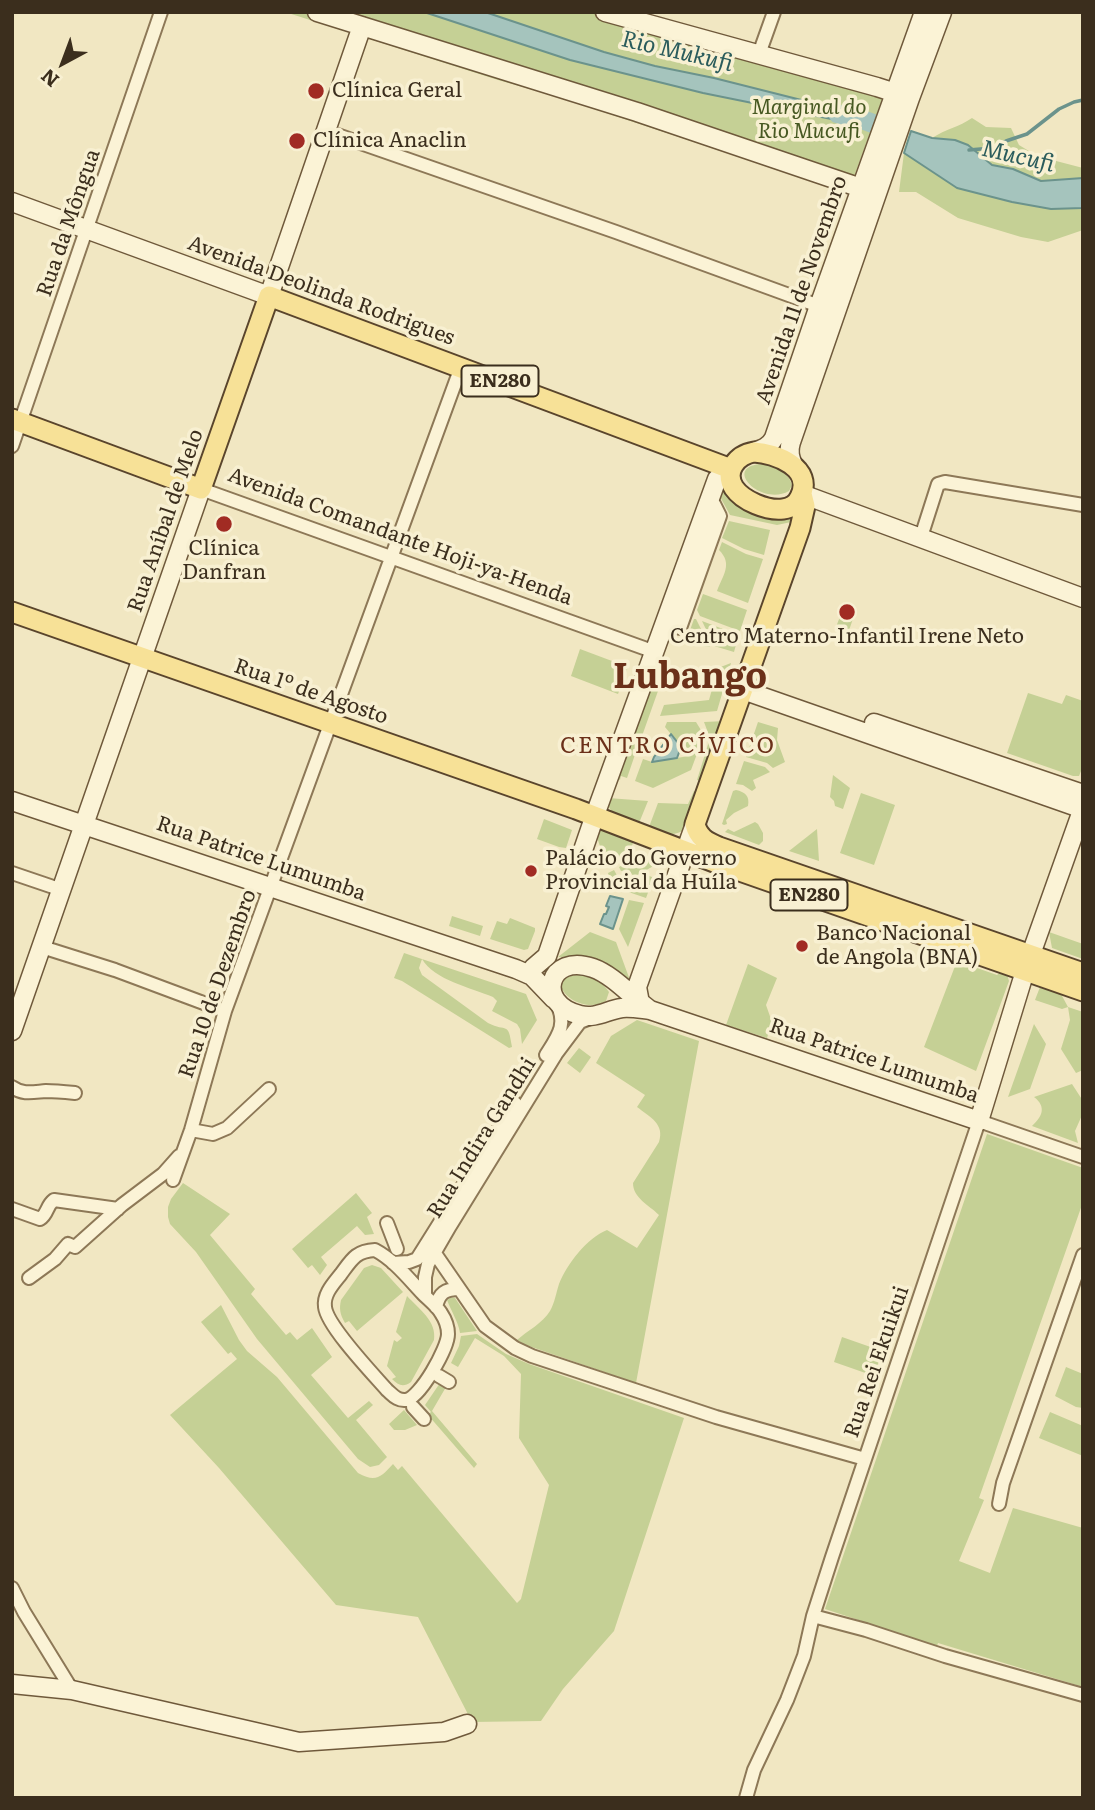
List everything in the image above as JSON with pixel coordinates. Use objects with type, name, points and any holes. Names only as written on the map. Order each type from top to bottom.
[{"type":"main road","name":"Avenida Deolinda Rodrigues","points":[[269,296],[731,468]]},
{"type":"main road","name":"Rua Aníbal de Melo","points":[[201,489],[269,296]]},
{"type":"main road","name":"Avenida Comandante Hoji-ya-Henda","points":[[16,420],[201,489]]},
{"type":"main road","points":[[754,452],[776,456],[794,467],[802,479],[802,494],[798,501],[787,508],[774,509],[748,500],[736,490],[730,477],[731,468],[739,457],[754,452]]},
{"type":"main road","points":[[695,824],[800,528],[805,506],[802,494]]},
{"type":"main road","name":"Rua 1º de Agosto","points":[[12,611],[595,816]]},
{"type":"main road","name":"EN280","points":[[595,816],[685,851],[1028,963],[1083,973]]},
{"type":"main road","name":"EN280","points":[[695,824],[702,839],[719,847],[1028,963],[1083,991]]},
{"type":"street","name":"Rua da Môngua","points":[[12,446],[16,420],[87,229],[161,12]]},
{"type":"street","points":[[317,12],[649,116],[861,188]]},
{"type":"street","points":[[605,12],[903,95]]},
{"type":"street","points":[[759,54],[774,12]]},
{"type":"street","name":"Avenida 11 de Novembro","points":[[794,467],[789,449],[791,442],[883,150],[903,95],[924,12]]},
{"type":"street","name":"Avenida 11 de Novembro","points":[[903,95],[942,12]]},
{"type":"street","name":"Rua Aníbal de Melo","points":[[269,296],[362,26]]},
{"type":"street","points":[[326,131],[819,306]]},
{"type":"street","name":"Avenida 11 de Novembro","points":[[754,452],[765,449],[774,438],[861,188],[883,150]]},
{"type":"street","name":"Avenida Deolinda Rodrigues","points":[[12,202],[269,296]]},
{"type":"street","name":"Rua 10 de Dezembro","points":[[173,1180],[191,1130],[225,1011],[461,367]]},
{"type":"street","points":[[533,968],[547,956],[717,479],[731,468]]},
{"type":"street","points":[[920,537],[938,484],[945,482],[1083,505]]},
{"type":"street","name":"Rua Aníbal de Melo","points":[[12,1031],[201,489]]},
{"type":"street","name":"Avenida Comandante Hoji-ya-Henda","points":[[201,489],[655,652]]},
{"type":"street","points":[[802,494],[1083,597]]},
{"type":"street","points":[[715,504],[720,516],[680,628],[675,617],[715,504]]},
{"type":"street","points":[[745,685],[1083,794]]},
{"type":"street","points":[[745,685],[1083,809],[1028,963],[979,1121]]},
{"type":"street","name":"Rua Patrice Lumumba","points":[[12,801],[494,962],[532,976],[554,999]]},
{"type":"street","points":[[645,1006],[636,987],[695,824]]},
{"type":"street","points":[[12,873],[62,890]]},
{"type":"street","points":[[42,947],[225,1011]]},
{"type":"street","points":[[547,956],[558,971]]},
{"type":"street","name":"Rua Patrice Lumumba","points":[[494,962],[558,971]]},
{"type":"street","points":[[580,965],[601,971],[613,981],[617,987],[617,1000],[603,1014],[577,1014],[559,1004],[554,999],[551,984],[553,977],[564,967],[580,965]]},
{"type":"street","name":"Rua Patrice Lumumba","points":[[613,981],[645,1006],[1083,1157]]},
{"type":"street","name":"Rua Indira Gandhi","points":[[393,1263],[417,1259],[549,1050],[562,1024],[562,1016],[554,999]]},
{"type":"street","name":"Rua Patrice Lumumba","points":[[603,1014],[645,1006]]},
{"type":"street","name":"Rua Indira Gandhi","points":[[425,1296],[425,1277],[434,1252],[556,1054],[580,1022],[603,1014]]},
{"type":"street","points":[[12,1087],[18,1092],[75,1093]]},
{"type":"street","points":[[191,1130],[214,1134],[227,1128],[269,1089]]},
{"type":"street","name":"Rua Rei Ekuikui","points":[[746,1798],[754,1770],[787,1700],[804,1656],[813,1616],[979,1121]]},
{"type":"street","points":[[29,1278],[55,1259],[68,1244],[75,1247],[163,1174],[184,1150]]},
{"type":"street","points":[[12,1209],[40,1219],[54,1200],[118,1209]]},
{"type":"street","points":[[387,1223],[397,1249]]},
{"type":"street","points":[[375,1250],[387,1256],[425,1296],[447,1324],[449,1335],[446,1345],[417,1394],[407,1400],[396,1398],[331,1323],[325,1299],[356,1255],[375,1250]]},
{"type":"street","points":[[434,1252],[485,1326],[531,1356],[716,1417],[865,1459]]},
{"type":"street","points":[[999,1504],[1003,1483],[1083,1255]]},
{"type":"street","points":[[436,1307],[442,1292],[459,1289]]},
{"type":"street","points":[[413,1407],[424,1419]]},
{"type":"street","points":[[12,1588],[72,1690]]},
{"type":"street","points":[[813,1616],[1083,1695]]},
{"type":"street","points":[[12,1684],[72,1690],[299,1742],[444,1732],[467,1724]]},
{"type":"green space","name":"Marginal do Rio Mucufi","points":[[285,12],[636,12],[888,83],[848,193],[558,97]]},
{"type":"green space","points":[[972,118],[986,127],[1011,128],[1019,145],[1037,156],[1083,168],[1083,178],[1041,182],[1013,169],[992,165],[968,145],[955,140],[932,138]]},
{"type":"green space","points":[[904,153],[957,188],[1051,209],[1083,208],[1083,230],[1048,242],[1021,237],[958,218],[916,192],[899,192]]},
{"type":"green space","points":[[762,464],[785,473],[792,485],[789,491],[778,495],[767,494],[750,484],[745,478],[745,471],[750,466]]},
{"type":"green space","points":[[722,485],[796,512],[796,521],[777,525],[730,515],[718,493]]},
{"type":"green space","points":[[729,521],[770,530],[764,555],[722,538]]},
{"type":"green space","points":[[722,542],[763,559],[748,603],[717,591],[726,565],[719,550]]},
{"type":"green space","points":[[703,594],[747,610],[740,631],[700,616],[697,610]]},
{"type":"green space","points":[[844,606],[856,610],[846,639],[836,627]]},
{"type":"green space","points":[[696,619],[710,647],[685,644]]},
{"type":"green space","points":[[702,621],[736,634],[734,652],[714,646]]},
{"type":"green space","points":[[580,649],[628,667],[618,694],[571,676]]},
{"type":"green space","points":[[731,663],[717,711],[660,716],[664,705],[709,700],[718,668]]},
{"type":"green space","points":[[652,679],[658,691],[642,736],[633,733]]},
{"type":"green space","points":[[1028,693],[1062,704],[1066,695],[1083,701],[1083,766],[1079,776],[1007,753]]},
{"type":"green space","points":[[726,721],[703,782],[697,780],[710,738],[704,722]]},
{"type":"green space","points":[[667,722],[696,722],[704,735],[691,770],[653,788],[635,781],[643,759],[652,762],[689,756],[665,727]]},
{"type":"green space","points":[[758,722],[778,728],[777,740],[785,762],[773,768],[767,763],[746,757]]},
{"type":"green space","points":[[631,737],[640,740],[627,778],[621,776],[620,780],[616,779]]},
{"type":"green space","points":[[744,761],[765,767],[770,772],[753,780],[756,788],[752,791],[736,784]]},
{"type":"green space","points":[[833,775],[850,788],[843,809],[835,806],[830,797]]},
{"type":"green space","points":[[694,791],[699,791],[686,828],[672,834],[649,827],[658,803],[688,804]]},
{"type":"green space","points":[[733,791],[746,795],[748,806],[734,813],[724,825],[722,824]]},
{"type":"green space","points":[[861,793],[895,805],[874,865],[840,853]]},
{"type":"green space","points":[[608,798],[648,801],[639,823],[613,813],[608,806]]},
{"type":"green space","points":[[544,819],[572,830],[566,848],[537,839]]},
{"type":"green space","points":[[755,822],[763,833],[763,841],[759,845],[725,832],[728,829],[734,832]]},
{"type":"green space","points":[[599,826],[635,838],[629,853],[606,865],[596,834]]},
{"type":"green space","points":[[817,829],[819,861],[789,851]]},
{"type":"green space","points":[[640,851],[655,859],[657,864],[634,877],[629,870],[621,871],[619,867],[637,857]]},
{"type":"green space","points":[[614,870],[624,888],[646,875],[652,877],[646,898],[611,886],[608,873]]},
{"type":"green space","points":[[629,900],[644,903],[628,947],[619,929]]},
{"type":"green space","points":[[452,916],[483,926],[480,936],[449,926]]},
{"type":"green space","points":[[510,918],[535,928],[528,949],[490,939],[497,921],[507,924]]},
{"type":"green space","points":[[590,932],[616,942],[631,983],[584,958],[558,957]]},
{"type":"green space","points":[[1049,932],[1083,944],[1083,959],[1052,948]]},
{"type":"green space","points":[[404,953],[422,959],[419,968],[422,975],[488,1023],[508,1030],[512,1047],[509,1048],[394,978]]},
{"type":"green space","points":[[422,959],[526,994],[537,1020],[522,1044],[517,1024],[492,1011],[497,1001],[493,997],[444,978]]},
{"type":"green space","points":[[957,961],[997,975],[1003,970],[1006,971],[1009,981],[976,1071],[924,1047]]},
{"type":"green space","points":[[748,964],[777,978],[766,1005],[772,1022],[767,1038],[726,1025]]},
{"type":"green space","points":[[580,975],[593,978],[603,985],[609,992],[606,1001],[595,1005],[584,1004],[566,995],[562,982],[568,977]]},
{"type":"green space","points":[[1040,987],[1061,994],[1068,1007],[1062,1009],[1035,1000]]},
{"type":"green space","points":[[1068,1007],[1083,1012],[1083,1070],[1076,1073],[1061,1049],[1070,1020]]},
{"type":"green space","points":[[637,1020],[699,1041],[636,1383],[517,1340],[547,1315],[567,1268],[578,1252],[592,1239],[607,1230],[637,1248],[659,1215],[639,1197],[633,1183],[659,1142],[660,1130],[651,1118],[637,1107],[645,1095],[596,1063],[611,1036]]},
{"type":"green space","points":[[1034,1024],[1046,1044],[1030,1089],[1008,1097]]},
{"type":"green space","points":[[579,1048],[591,1057],[580,1073],[567,1063]]},
{"type":"green space","points":[[1072,1084],[1083,1101],[1083,1113],[1075,1131],[1078,1143],[1032,1126],[1042,1112],[1041,1104],[1034,1097]]},
{"type":"green space","points":[[987,1134],[1083,1168],[1083,1202],[979,1498],[984,1500],[959,1561],[990,1573],[1013,1508],[1083,1528],[1083,1687],[938,1643],[937,1646],[825,1609]]},
{"type":"green space","points":[[183,1183],[230,1214],[210,1235],[255,1289],[251,1294],[286,1335],[290,1332],[297,1340],[312,1328],[332,1357],[311,1375],[348,1418],[369,1401],[373,1405],[356,1420],[387,1457],[379,1465],[370,1467],[358,1459],[257,1339],[196,1252],[170,1224],[168,1207]]},
{"type":"green space","points":[[356,1193],[372,1213],[367,1217],[374,1234],[365,1235],[357,1226],[321,1257],[327,1265],[320,1275],[312,1265],[308,1268],[292,1249]]},
{"type":"green space","points":[[372,1265],[381,1268],[403,1292],[357,1331],[349,1321],[345,1323],[343,1320],[340,1312],[341,1300],[364,1268]]},
{"type":"green space","points":[[407,1296],[430,1321],[434,1340],[411,1382],[403,1385],[392,1379],[396,1377],[387,1366],[394,1340],[397,1342],[402,1338],[396,1332]]},
{"type":"green space","points":[[452,1297],[477,1331],[460,1333],[447,1300]]},
{"type":"green space","points":[[221,1305],[247,1351],[277,1377],[358,1473],[374,1478],[393,1464],[398,1470],[402,1466],[517,1603],[521,1599],[549,1485],[519,1438],[521,1374],[504,1356],[475,1338],[458,1367],[451,1363],[461,1336],[477,1334],[506,1354],[529,1364],[684,1418],[614,1631],[563,1689],[541,1721],[472,1722],[418,1617],[336,1605],[170,1415],[237,1359],[231,1352],[228,1354],[201,1322]]},
{"type":"green space","points":[[842,1337],[882,1351],[874,1376],[834,1362]]},
{"type":"green space","points":[[1066,1367],[1083,1374],[1083,1408],[1055,1396]]},
{"type":"green space","points":[[440,1383],[446,1387],[432,1411],[477,1464],[474,1468],[428,1415],[431,1412],[425,1405]]},
{"type":"green space","points":[[404,1410],[417,1425],[405,1430],[394,1430],[389,1424]]},
{"type":"green space","points":[[1050,1412],[1083,1426],[1083,1456],[1039,1438]]},
{"type":"water","points":[[424,12],[485,12],[655,66],[864,114],[861,125],[703,93],[570,60]]},
{"type":"water","points":[[911,131],[968,145],[992,165],[1013,169],[1041,181],[1083,178],[1083,208],[1051,209],[957,188],[904,153]]},
{"type":"water","points":[[671,734],[681,747],[677,758],[652,762],[654,757]]},
{"type":"water","points":[[610,896],[623,899],[613,929],[600,924],[609,907],[606,906]]},
{"type":"waterway","points":[[969,150],[992,148],[1027,134],[1059,109],[1083,100]]},
{"type":"waterway","name":"Mucufi","points":[[838,114],[890,130]]},
{"type":"place","name":"Clínica Geral","points":[[316,91]]},
{"type":"place","name":"Clínica Anaclin","points":[[297,141]]},
{"type":"place","name":"Clínica Danfran","points":[[224,524]]},
{"type":"place","name":"Centro Materno-Infantil Irene Neto","points":[[847,612]]},
{"type":"place","name":"Palácio do Governo Provincial da Huíla","points":[[531,871]]},
{"type":"place","name":"Banco Nacional de Angola (BNA)","points":[[802,946]]},
{"type":"district","name":"Lubango","points":[[690,678]]},
{"type":"district","name":"CENTRO CÍVICO","points":[[668,746]]},
{"type":"water label","name":"Rio Mukufi","points":[[677,52]]}]
